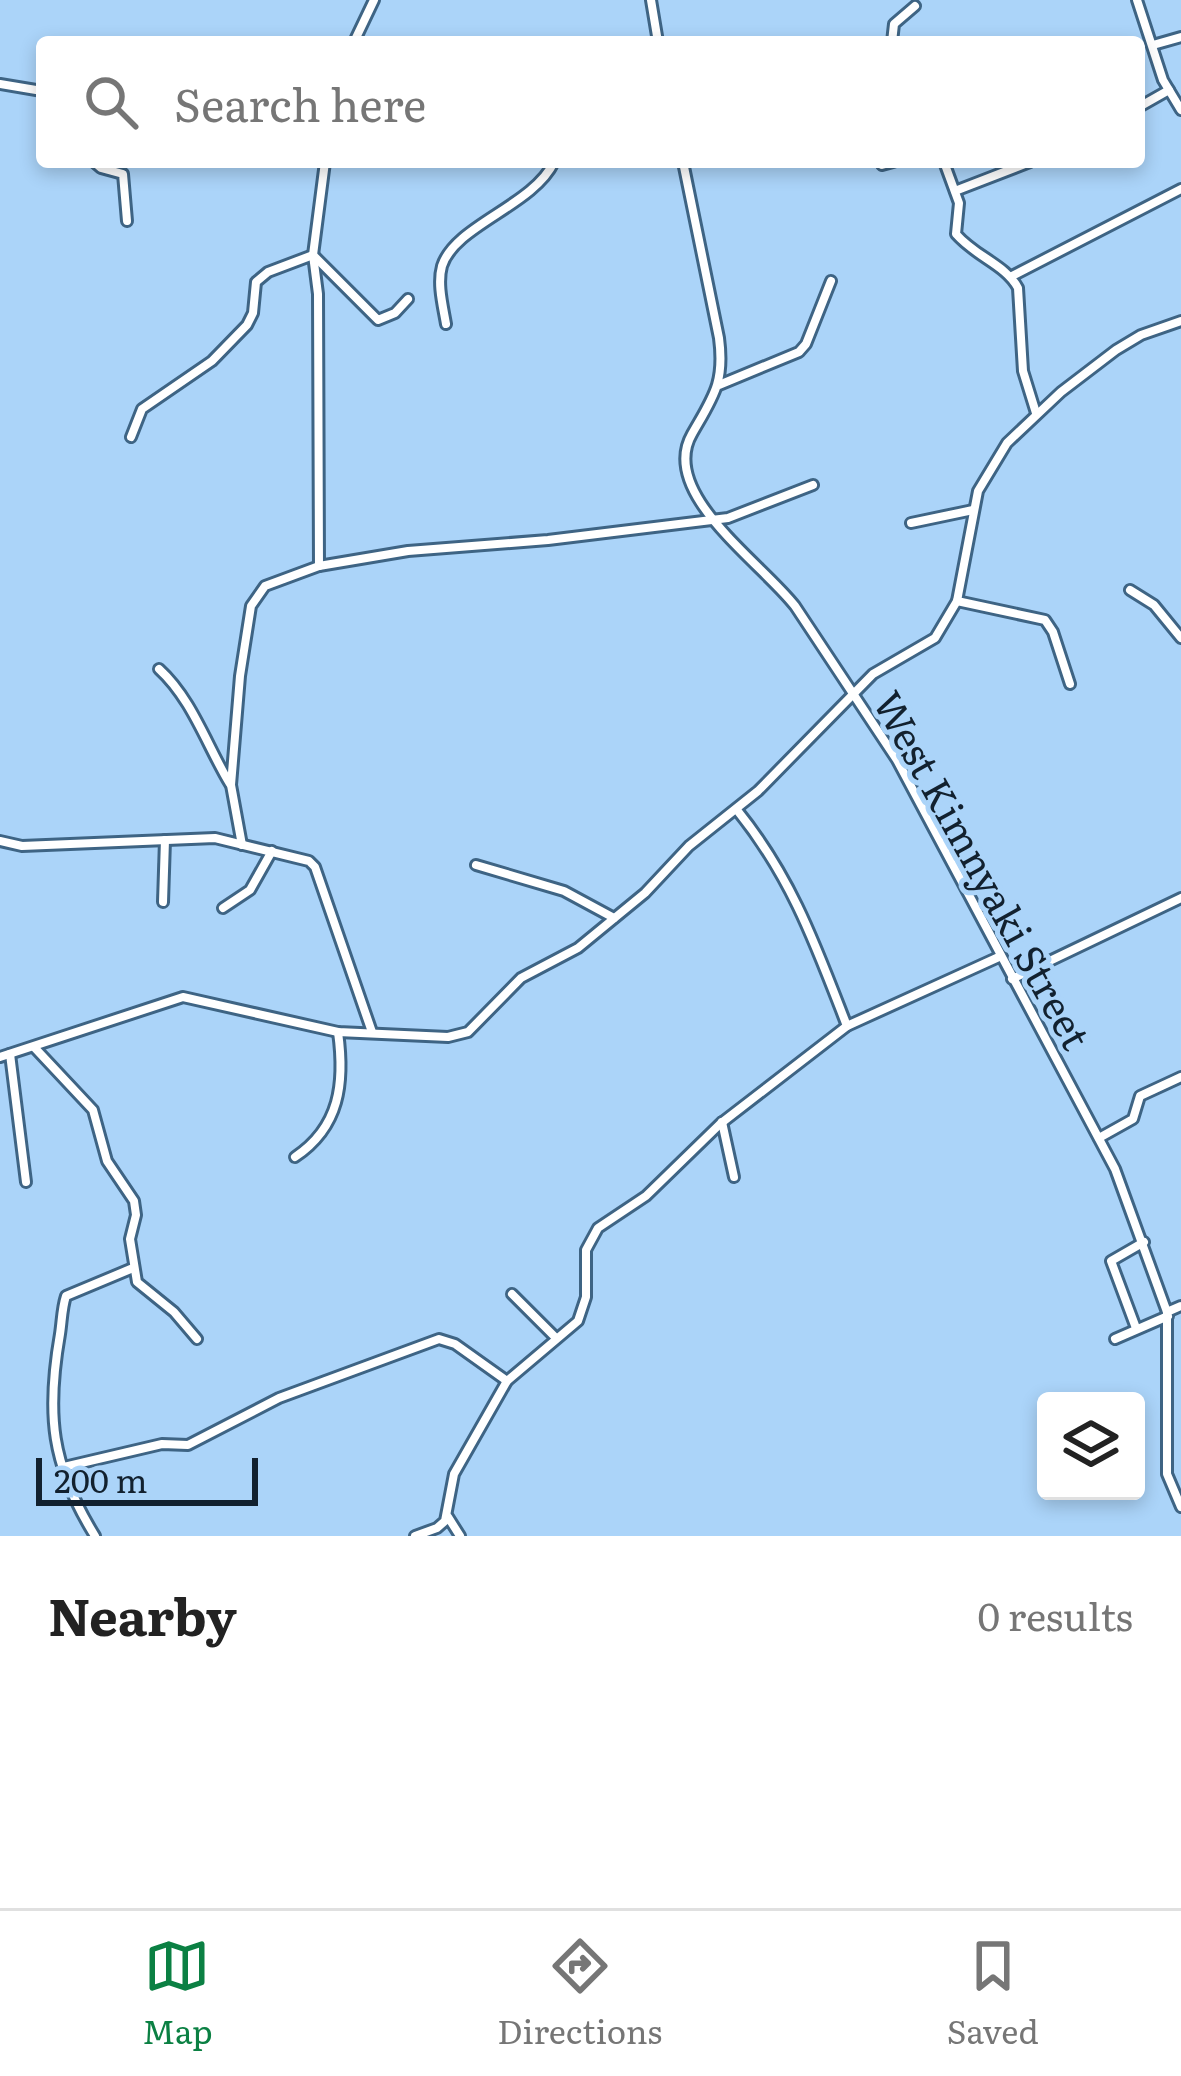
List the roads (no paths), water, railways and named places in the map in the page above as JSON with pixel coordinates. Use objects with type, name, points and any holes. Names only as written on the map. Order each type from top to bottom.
[{"type":"street","points":[[357,36],[374,0]]},
{"type":"street","points":[[651,0],[657,36]]},
{"type":"street","points":[[1137,0],[1169,90],[1181,110]]},
{"type":"street","points":[[893,36],[894,24],[915,6]]},
{"type":"street","points":[[1154,45],[1181,37]]},
{"type":"street","points":[[0,84],[36,90]]},
{"type":"street","points":[[1145,104],[1169,90]]},
{"type":"street","points":[[100,168],[120,171],[126,178],[127,221]]},
{"type":"street","points":[[319,566],[318,294],[313,255],[324,168]]},
{"type":"street","points":[[446,324],[440,283],[446,258],[490,218],[535,189],[550,168]]},
{"type":"street","points":[[684,168],[718,338],[719,385],[799,352],[831,281]]},
{"type":"street","points":[[946,168],[955,191],[956,234],[982,259],[1012,276],[1020,299],[1023,371],[1036,413]]},
{"type":"street","points":[[955,191],[1013,168]]},
{"type":"street","points":[[1012,276],[1181,189]]},
{"type":"street","points":[[313,255],[375,319],[388,317],[408,299]]},
{"type":"street","points":[[131,437],[142,410],[212,361],[236,338],[251,318],[260,277],[313,255]]},
{"type":"street","points":[[26,1182],[5,1056],[121,1014],[183,997],[338,1032],[448,1037],[468,1032],[521,978],[578,948],[653,885],[885,665],[935,638],[957,601],[973,510],[985,475],[1007,442],[1036,413],[1128,342],[1181,321]]},
{"type":"street","name":"West Kimnyaki Street","points":[[719,385],[688,440],[682,465],[693,492],[713,520],[776,582],[897,760],[1099,1138],[1144,1242],[1168,1314],[1168,1474],[1181,1507]]},
{"type":"street","points":[[242,844],[231,785],[246,628],[255,596],[265,586],[319,566],[408,550],[548,540],[738,516],[813,485]]},
{"type":"street","points":[[911,523],[973,510]]},
{"type":"street","points":[[1130,590],[1154,605],[1181,638]]},
{"type":"street","points":[[957,601],[1045,620],[1070,684]]},
{"type":"street","points":[[159,670],[182,692],[231,785]]},
{"type":"street","points":[[737,810],[772,854],[800,905],[847,1026]]},
{"type":"street","points":[[0,841],[22,846],[215,838],[302,857],[315,867],[372,1032]]},
{"type":"street","points":[[163,902],[165,840]]},
{"type":"street","points":[[223,908],[250,890],[272,851]]},
{"type":"street","points":[[476,865],[564,891],[614,918]]},
{"type":"street","points":[[1012,979],[1181,898]]},
{"type":"street","points":[[460,1536],[447,1515],[454,1474],[507,1381],[582,1313],[586,1250],[592,1236],[608,1219],[646,1196],[722,1122],[847,1026],[1001,956]]},
{"type":"street","points":[[296,1157],[320,1138],[332,1118],[341,1071],[338,1032]]},
{"type":"street","points":[[34,1046],[93,1110],[107,1161],[134,1201],[130,1239],[137,1282],[174,1312],[197,1339]]},
{"type":"street","points":[[1099,1138],[1133,1119],[1140,1096],[1181,1077]]},
{"type":"street","points":[[722,1122],[734,1178]]},
{"type":"street","points":[[1136,1328],[1111,1261],[1144,1242]]},
{"type":"street","points":[[95,1536],[74,1500],[50,1401],[63,1301],[75,1290],[133,1268]]},
{"type":"street","points":[[512,1294],[556,1338]]},
{"type":"street","points":[[1114,1339],[1181,1306]]},
{"type":"street","points":[[64,1467],[162,1444],[188,1445],[279,1398],[439,1339],[455,1344],[507,1381]]},
{"type":"street","points":[[415,1536],[437,1528],[447,1515]]}]
